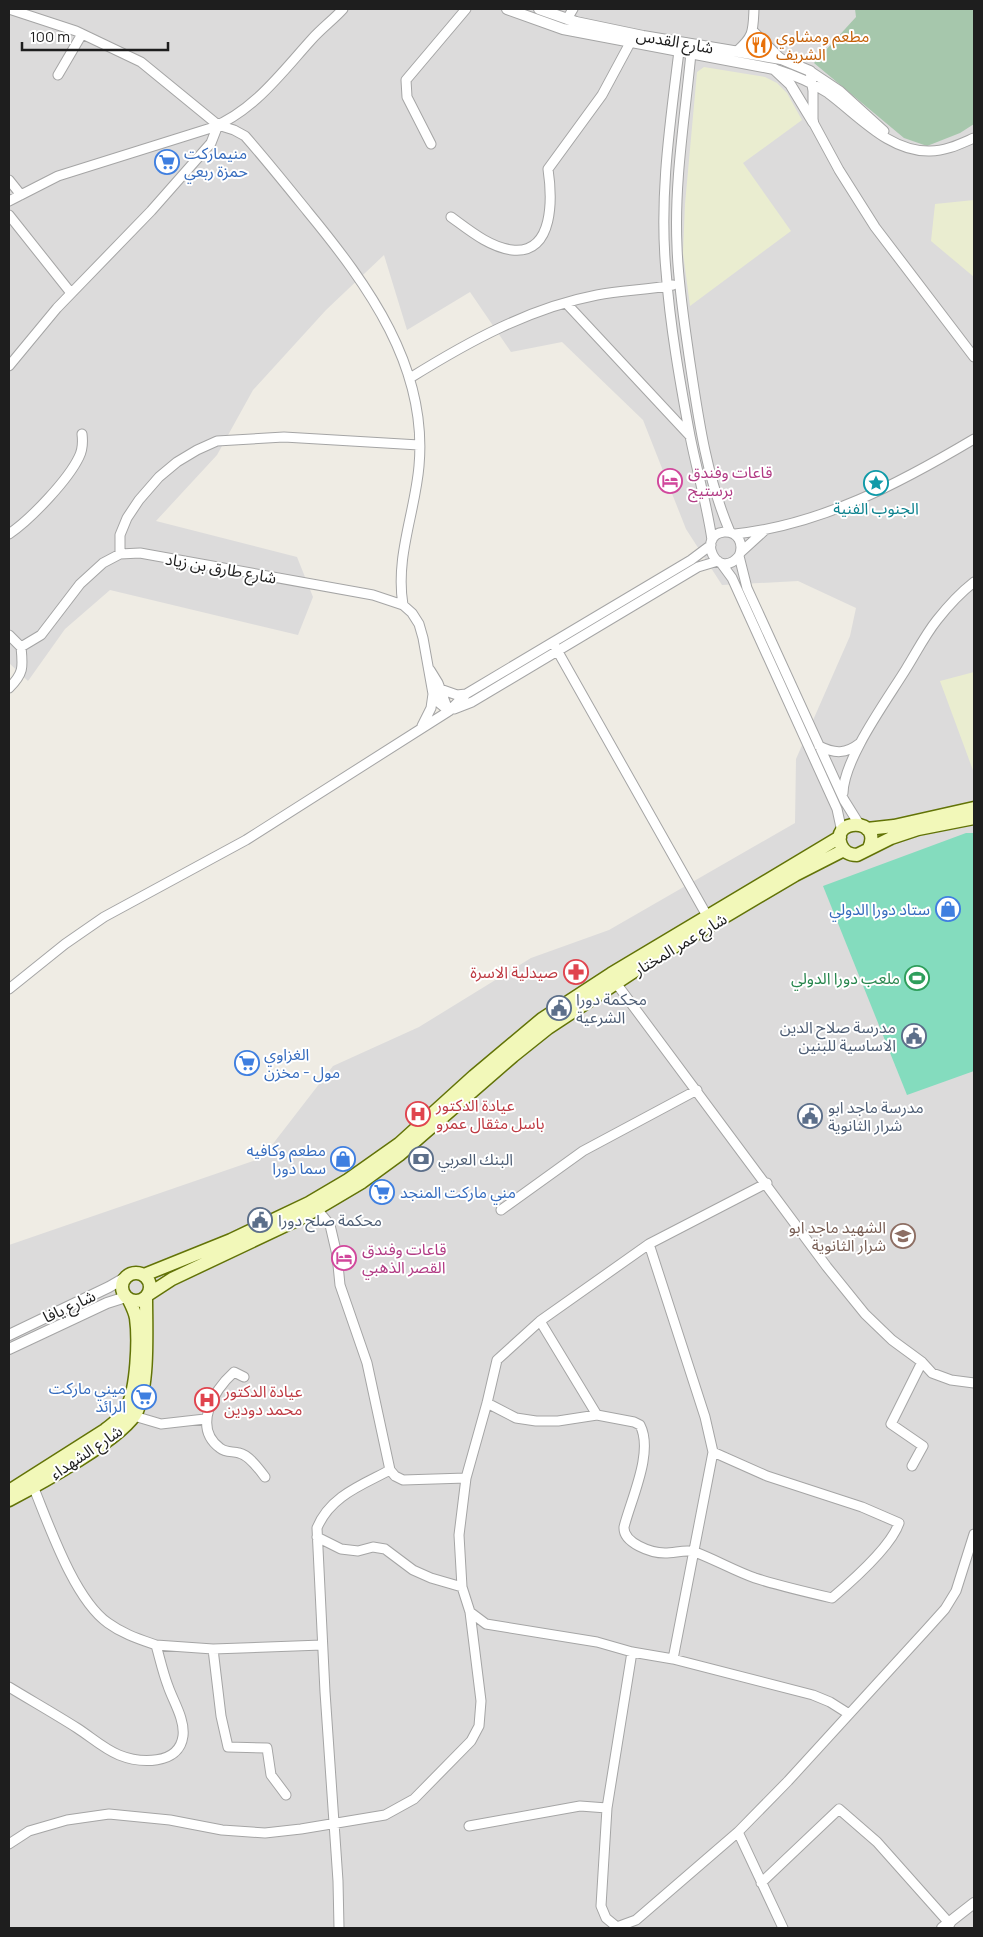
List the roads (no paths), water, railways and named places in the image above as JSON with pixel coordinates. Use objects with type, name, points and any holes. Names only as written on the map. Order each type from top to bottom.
[{"type":"main road","points":[[974,808],[894,826],[863,827],[849,825],[841,834],[840,842],[844,850],[852,855],[857,855],[891,838],[918,829],[974,818]]},
{"type":"main road","points":[[863,827],[871,838],[869,848]]},
{"type":"main road","name":"شارع عمر المختار","points":[[144,1275],[231,1240],[309,1203],[348,1180],[399,1144],[474,1076],[542,1019],[613,979],[710,920],[841,834]]},
{"type":"main road","name":"شارع عمر المختار","points":[[710,920],[844,850]]},
{"type":"main road","name":"شارع عمر المختار","points":[[148,1296],[172,1279],[317,1209],[362,1182],[399,1155],[513,1056],[613,979]]},
{"type":"main road","points":[[137,1273],[144,1275],[150,1285],[148,1296],[138,1301],[128,1298],[122,1289],[122,1284],[128,1276],[137,1273]]},
{"type":"main road","name":"شارع الشهداء","points":[[9,1500],[116,1434],[134,1416],[141,1399],[144,1375],[148,1296]]},
{"type":"main road","name":"شارع الشهداء","points":[[9,1491],[105,1430],[118,1420],[128,1406],[135,1384],[137,1331],[136,1317],[128,1298]]},
{"type":"street","points":[[9,9],[82,34],[141,62],[218,126],[234,130],[245,136],[344,256],[394,336],[410,378],[419,415],[420,466],[400,574],[402,605]]},
{"type":"street","points":[[9,201],[58,176],[218,126],[238,115],[258,98],[317,34],[343,9]]},
{"type":"street","points":[[431,144],[407,97],[406,80],[466,9]]},
{"type":"street","name":"شارع القدس","points":[[507,9],[563,28],[630,43],[737,51],[781,59],[810,72]]},
{"type":"street","name":"شارع القدس","points":[[539,9],[567,19],[682,47],[691,53],[774,69]]},
{"type":"street","points":[[567,19],[573,9]]},
{"type":"street","points":[[737,51],[754,32],[754,9]]},
{"type":"street","points":[[754,32],[781,59]]},
{"type":"street","points":[[58,76],[82,34]]},
{"type":"street","points":[[451,217],[482,239],[498,246],[513,250],[526,248],[537,242],[546,229],[550,217],[550,180],[548,169],[602,95],[630,43]]},
{"type":"street","points":[[682,47],[667,151],[664,210],[667,286],[690,436],[713,556],[732,578],[837,809],[841,834]]},
{"type":"street","points":[[691,53],[678,189],[677,247],[699,426],[718,504],[732,534],[741,542],[740,554],[747,588],[843,796],[863,827]]},
{"type":"street","points":[[774,69],[813,84],[829,94],[872,128],[898,144],[918,150],[930,151],[941,150],[974,138]]},
{"type":"street","points":[[774,69],[790,84],[875,227],[974,356]]},
{"type":"street","points":[[810,72],[813,84],[812,122]]},
{"type":"street","points":[[810,72],[840,92],[898,144]]},
{"type":"street","points":[[9,366],[71,293],[151,211],[211,144],[218,126]]},
{"type":"street","points":[[962,143],[974,132]]},
{"type":"street","points":[[9,180],[21,195]]},
{"type":"street","points":[[9,215],[71,293]]},
{"type":"street","points":[[410,378],[455,350],[551,306],[598,295],[681,284]]},
{"type":"street","points":[[566,302],[690,436]]},
{"type":"street","points":[[9,534],[28,520],[59,486],[80,456],[83,445],[82,434]]},
{"type":"street","points":[[22,647],[41,635],[80,584],[103,563],[120,554],[120,534],[126,518],[159,477],[177,462],[197,450],[217,442],[284,437],[419,445]]},
{"type":"street","points":[[9,989],[65,944],[104,917],[246,840],[449,711],[472,702],[691,560],[720,533],[732,534],[765,531],[853,503],[917,473],[974,439]]},
{"type":"street","points":[[437,691],[457,696],[466,694],[555,647],[698,567],[720,562],[732,562],[750,542],[765,531]]},
{"type":"street","name":"شارع طارق بن زياد","points":[[120,554],[140,553],[159,556],[372,595],[402,605],[412,613],[419,624],[430,669],[430,683],[437,691]]},
{"type":"street","points":[[843,796],[843,782],[846,772],[862,741],[936,622],[962,592],[974,582]]},
{"type":"street","points":[[9,636],[22,647],[23,670],[9,688]]},
{"type":"street","points":[[555,647],[710,920]]},
{"type":"street","points":[[437,691],[438,702],[449,711]]},
{"type":"street","points":[[420,729],[437,691]]},
{"type":"street","points":[[449,711],[466,694]]},
{"type":"street","points":[[819,746],[829,751],[844,752],[852,749],[862,741]]},
{"type":"street","points":[[613,979],[827,1267],[865,1314],[892,1340],[922,1362],[932,1373],[951,1380],[974,1383]]},
{"type":"street","points":[[501,1210],[583,1151],[697,1090]]},
{"type":"street","points":[[9,1844],[29,1832],[68,1820],[109,1814],[170,1820],[222,1830],[265,1833],[385,1815],[414,1800],[471,1741],[479,1726],[481,1701],[470,1612],[462,1587],[459,1535],[466,1478],[497,1360],[540,1321],[649,1244],[767,1184]]},
{"type":"street","points":[[317,1209],[330,1225],[337,1255],[340,1285],[367,1363],[390,1470],[395,1476],[403,1480],[466,1478]]},
{"type":"street","points":[[649,1244],[705,1418],[713,1452],[673,1659]]},
{"type":"street","name":"شارع يافا","points":[[9,1334],[128,1276]]},
{"type":"street","name":"شارع يافا","points":[[9,1349],[107,1303],[128,1298]]},
{"type":"street","points":[[540,1321],[597,1414]]},
{"type":"street","points":[[912,1466],[923,1446],[891,1424],[922,1362]]},
{"type":"street","points":[[244,1377],[234,1372],[221,1383],[205,1419],[208,1432],[220,1448],[227,1452],[242,1454],[265,1476]]},
{"type":"street","points":[[487,1403],[516,1418],[536,1421],[574,1420],[597,1414],[640,1425],[645,1446],[624,1527],[625,1535],[636,1543],[657,1552],[693,1551],[753,1577],[832,1598],[879,1553],[897,1530],[899,1523],[862,1506],[767,1476],[713,1452]]},
{"type":"street","points":[[134,1416],[161,1424],[205,1419]]},
{"type":"street","points":[[339,1928],[317,1528],[322,1514],[331,1505],[390,1470]]},
{"type":"street","points":[[33,1486],[63,1559],[90,1607],[123,1634],[156,1645],[213,1649],[322,1645]]},
{"type":"street","points":[[632,1652],[606,1808],[601,1906],[606,1918],[616,1928],[636,1920],[738,1832],[945,1609],[956,1591],[974,1536]]},
{"type":"street","points":[[317,1537],[341,1549],[358,1551],[373,1547],[386,1549],[413,1570],[431,1578],[462,1587]]},
{"type":"street","points":[[470,1612],[486,1624],[597,1642],[632,1652],[673,1659],[814,1695],[849,1714]]},
{"type":"street","points":[[9,1687],[117,1754],[134,1759],[160,1760],[175,1751],[183,1735],[156,1645]]},
{"type":"street","points":[[213,1649],[221,1716],[228,1748],[267,1748],[271,1776],[286,1795]]},
{"type":"street","points":[[469,1826],[580,1806],[606,1808]]},
{"type":"street","points":[[761,1883],[839,1809],[877,1842],[946,1926],[974,1903]]},
{"type":"street","points":[[738,1832],[783,1928]]},
{"type":"place","name":"مطعم ومشاوي الشريف","points":[[759,45]]},
{"type":"place","name":"منيماركت حمزة ربعي","points":[[167,162]]},
{"type":"place","name":"قاعات وفندق برستيج","points":[[670,481]]},
{"type":"place","name":"الجنوب الفنية","points":[[876,483]]},
{"type":"place","name":"ستاد دورا الدولي","points":[[948,909]]},
{"type":"place","name":"صيدلية الاسرة","points":[[576,972]]},
{"type":"place","name":"ملعب دورا الدولي","points":[[917,978]]},
{"type":"place","name":"محكمة دورا الشرعية","points":[[559,1008]]},
{"type":"place","name":"مدرسة صلاح الدين الاساسية للبنين","points":[[914,1036]]},
{"type":"place","name":"الغزاوي مول - مخزن","points":[[247,1063]]},
{"type":"place","name":"عيادة الدكتور باسل مثقال عمرو","points":[[418,1114]]},
{"type":"place","name":"مدرسة ماجد ابو شرار الثانوية","points":[[810,1116]]},
{"type":"place","name":"مطعم وكافيه سما دورا","points":[[343,1159]]},
{"type":"place","name":"البنك العربي","points":[[421,1159]]},
{"type":"place","name":"مني ماركت المنجد","points":[[382,1192]]},
{"type":"place","name":"محكمة صلح دورا","points":[[260,1220]]},
{"type":"place","name":"الشهيد ماجد ابو شرار الثانوية","points":[[903,1236]]},
{"type":"place","name":"قاعات وفندق القصر الذهبي","points":[[344,1258]]},
{"type":"place","name":"ميني ماركت الرائد","points":[[144,1397]]},
{"type":"place","name":"عيادة الدكتور محمد دودين","points":[[207,1400]]}]
